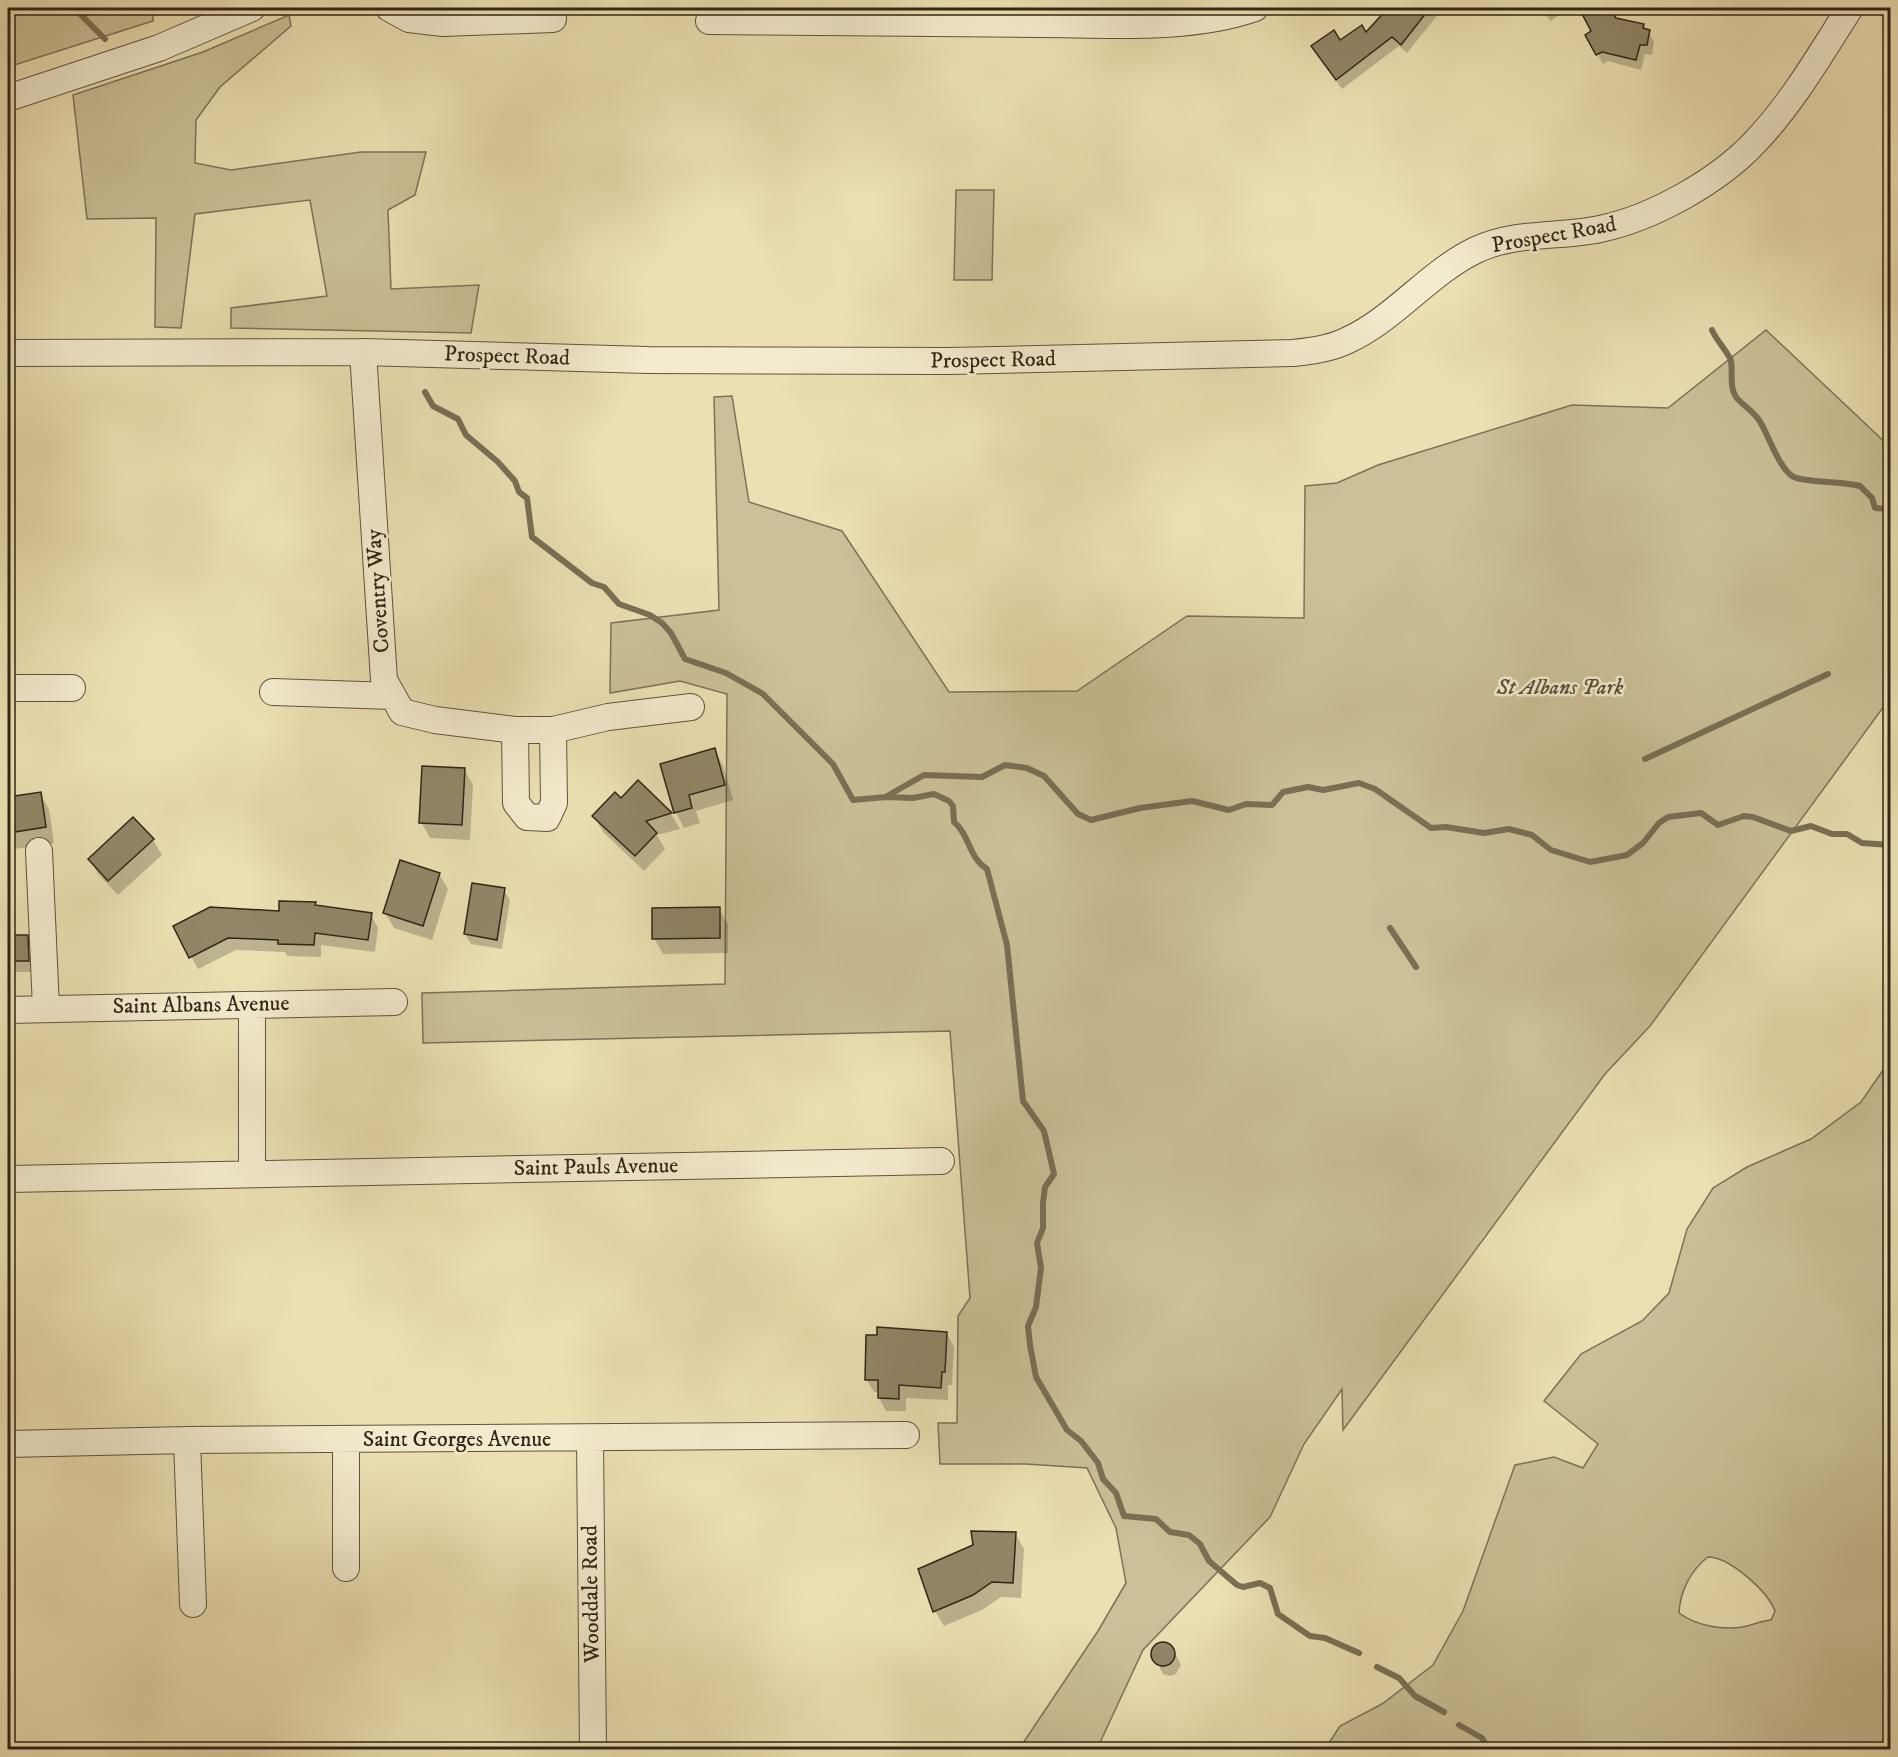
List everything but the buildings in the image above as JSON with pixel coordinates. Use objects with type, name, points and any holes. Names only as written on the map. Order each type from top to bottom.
[{"type":"street","points":[[8,98],[159,48],[252,8]]},
{"type":"street","points":[[389,8],[409,19],[443,23],[552,19]]},
{"type":"street","points":[[709,21],[962,25],[1114,24],[1210,20],[1255,8]]},
{"type":"street","name":"Prospect Road","points":[[8,353],[363,352],[648,360],[949,361],[1293,353],[1322,349],[1345,342],[1368,330],[1442,272],[1473,252],[1495,242],[1531,234],[1599,229],[1640,218],[1680,198],[1723,170],[1756,142],[1817,60],[1850,8]]},
{"type":"street","name":"Coventry Way","points":[[363,352],[384,680],[402,712],[435,720],[515,730],[553,730],[608,717],[691,707]]},
{"type":"street","points":[[8,688],[72,688]]},
{"type":"street","points":[[273,692],[393,696]]},
{"type":"street","points":[[515,730],[516,803],[527,817],[547,818],[554,802],[553,730]]},
{"type":"street","points":[[39,851],[46,1008]]},
{"type":"street","name":"Saint Albans Avenue","points":[[8,1010],[394,1002]]},
{"type":"street","points":[[252,1005],[252,1173]]},
{"type":"street","name":"Saint Pauls Avenue","points":[[8,1179],[941,1161]]},
{"type":"street","name":"Saint Georges Avenue","points":[[8,1444],[187,1440],[906,1436]]},
{"type":"street","name":"Wooddale Road","points":[[590,1438],[592,1749]]},
{"type":"street","points":[[346,1439],[346,1568]]},
{"type":"street","points":[[187,1440],[193,1604]]},
{"type":"green space","points":[[66,8],[153,8],[153,21],[8,67],[8,16]]},
{"type":"green space","points":[[289,15],[291,26],[220,87],[196,120],[195,163],[231,170],[361,152],[426,152],[415,195],[388,210],[391,289],[479,285],[471,333],[231,328],[231,308],[327,296],[310,200],[195,214],[181,328],[155,327],[156,218],[87,219],[73,95],[203,52]]},
{"type":"green space","points":[[956,190],[994,190],[992,280],[954,280]]},
{"type":"green space","name":"St Albans Park","points":[[1766,330],[1890,447],[1890,698],[1650,1026],[1605,1074],[1343,1430],[1342,1389],[1304,1444],[1270,1517],[1143,1650],[1097,1749],[1019,1749],[1098,1631],[1126,1583],[1116,1528],[1087,1468],[1026,1464],[940,1464],[938,1423],[957,1423],[958,1316],[970,1298],[950,1031],[423,1043],[422,993],[725,984],[727,694],[680,681],[610,693],[611,623],[719,610],[714,397],[732,396],[749,502],[842,531],[949,692],[1077,691],[1187,616],[1304,618],[1305,486],[1337,483],[1378,465],[1572,405],[1668,408]]},
{"type":"green space","points":[[1890,1060],[1890,1749],[1325,1749],[1340,1726],[1382,1704],[1433,1665],[1463,1611],[1515,1465],[1554,1457],[1583,1468],[1598,1444],[1544,1401],[1581,1354],[1642,1321],[1669,1293],[1687,1229],[1713,1188],[1747,1167],[1811,1139],[1861,1102]],"holes":[[[1708,1557],[1737,1569],[1765,1595],[1775,1611],[1771,1620],[1743,1627],[1726,1628],[1701,1624],[1679,1613],[1684,1589],[1692,1575]]]},
{"type":"waterway","points":[[74,8],[105,39]]},
{"type":"waterway","points":[[1712,330],[1730,358],[1736,397],[1759,420],[1780,461],[1790,475],[1804,480],[1860,486],[1872,498],[1875,508],[1890,509]]},
{"type":"waterway","points":[[425,392],[433,406],[458,419],[466,435],[498,462],[515,481],[519,492],[527,498],[532,537],[592,583],[604,587],[619,604],[650,615],[662,623],[671,633],[685,659],[726,673],[763,694],[833,764],[853,800],[886,797],[913,798],[934,794],[949,801],[953,806],[954,822],[963,833],[976,858],[987,869],[1007,945],[1023,1101],[1044,1131],[1054,1174],[1045,1187],[1043,1228],[1037,1243],[1041,1268],[1036,1307],[1028,1326],[1036,1377],[1067,1430],[1081,1441],[1098,1463],[1103,1479],[1116,1493],[1124,1516],[1156,1519],[1170,1532],[1189,1535],[1200,1544],[1209,1561],[1237,1585],[1243,1587],[1260,1583],[1270,1588],[1278,1614],[1310,1636],[1325,1638],[1359,1653]]},
{"type":"waterway","points":[[1645,759],[1828,674]]},
{"type":"waterway","points":[[887,796],[924,775],[982,777],[1005,765],[1027,768],[1044,776],[1078,814],[1091,820],[1140,808],[1192,801],[1229,810],[1246,804],[1272,805],[1283,792],[1308,787],[1323,790],[1359,783],[1375,789],[1431,828],[1446,827],[1484,833],[1509,829],[1532,835],[1551,850],[1590,862],[1627,855],[1643,843],[1659,823],[1668,817],[1701,813],[1718,825],[1744,816],[1753,817],[1791,831],[1811,826],[1832,834],[1847,834],[1862,843],[1890,845]]},
{"type":"waterway","points":[[1390,928],[1416,967]]},
{"type":"waterway","points":[[1377,1667],[1399,1678],[1415,1696],[1444,1712]]},
{"type":"waterway","points":[[1459,1725],[1482,1738],[1489,1750]]}]
